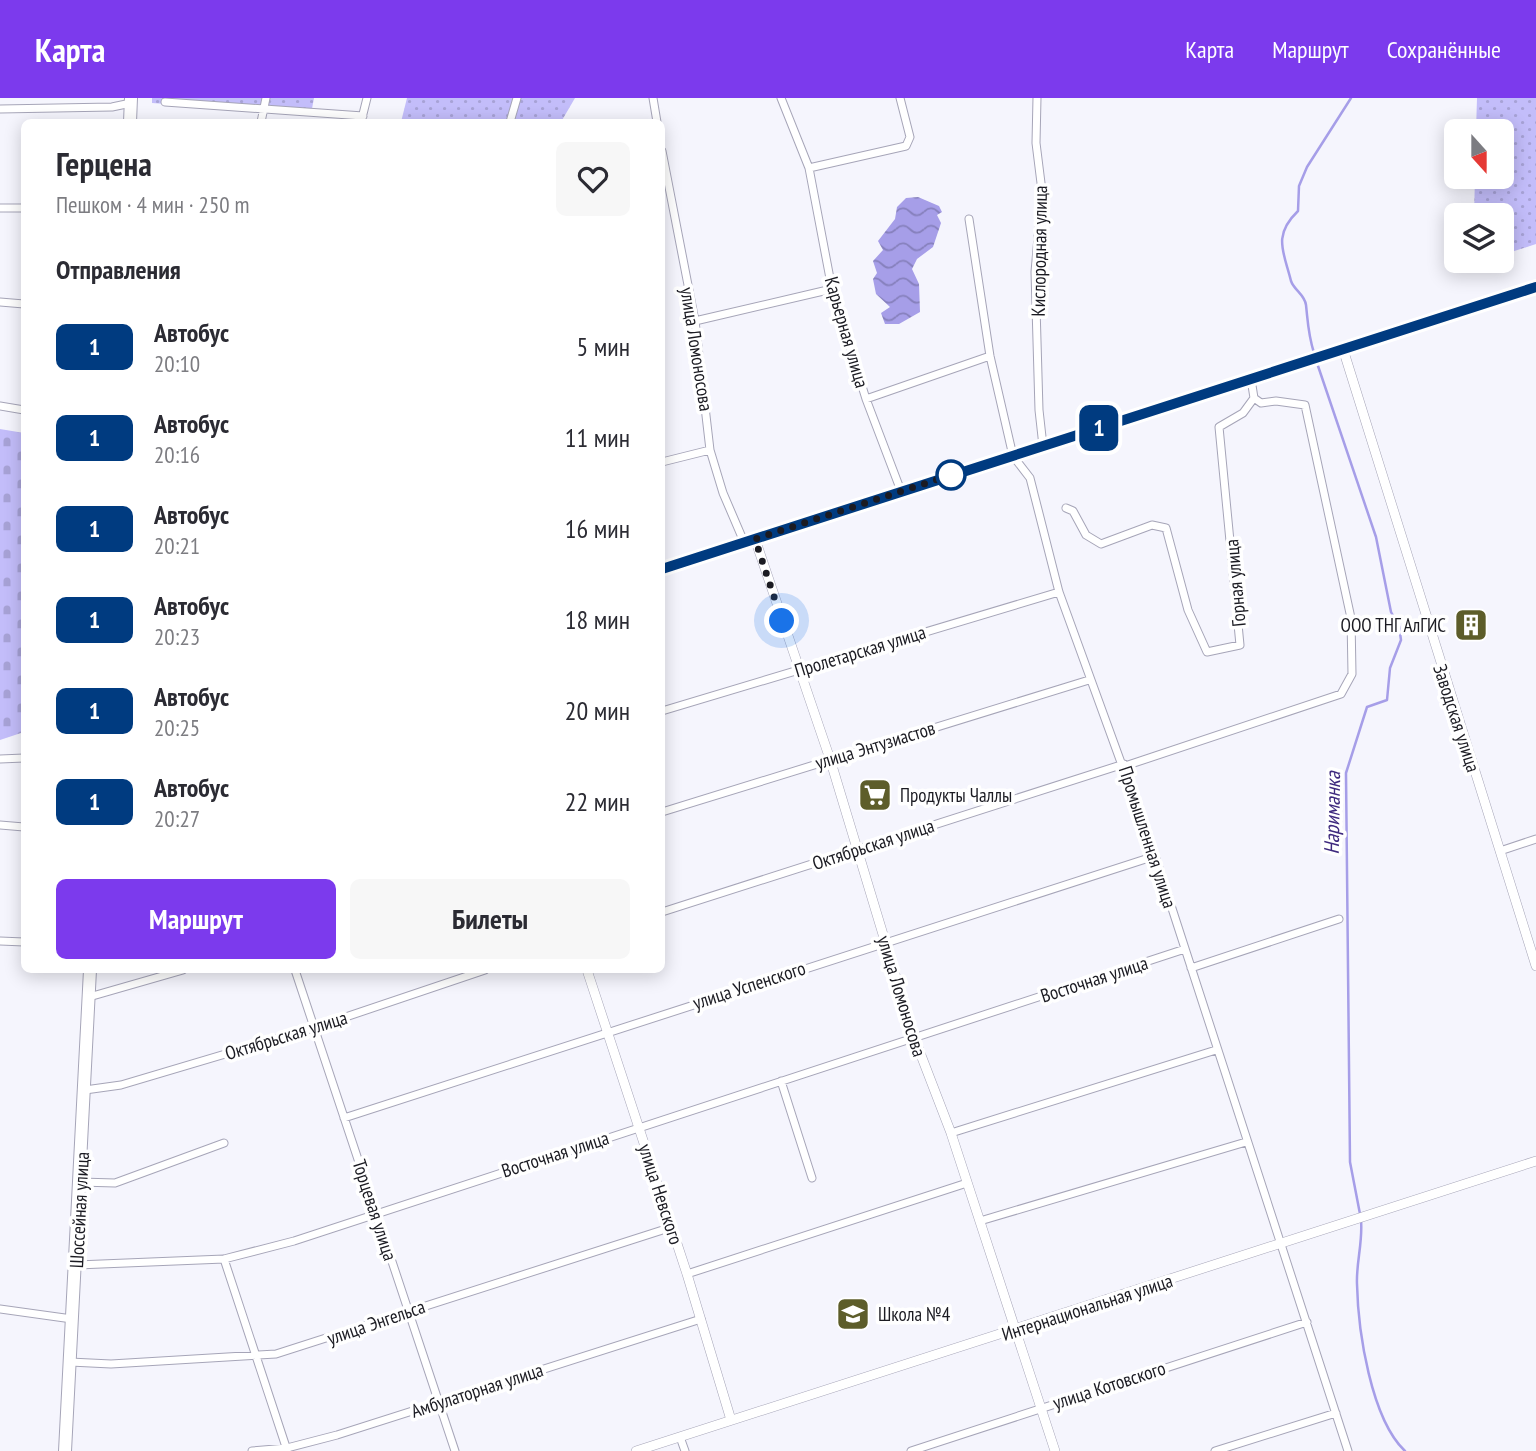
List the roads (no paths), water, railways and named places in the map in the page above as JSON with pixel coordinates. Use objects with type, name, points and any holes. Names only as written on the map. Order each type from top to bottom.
[{"type":"main road","points":[[130,119],[131,100]]},
{"type":"main road","points":[[665,568],[1536,287]]},
{"type":"main road","name":"Шоссейная улица","points":[[65,1451],[77,1265],[90,973]]},
{"type":"street","points":[[261,119],[266,98]]},
{"type":"street","points":[[165,102],[263,108],[362,119],[367,98]]},
{"type":"street","points":[[511,119],[517,98]]},
{"type":"street","points":[[653,98],[656,119]]},
{"type":"street","name":"Карьерная улица","points":[[781,98],[810,167],[832,289],[866,399],[901,491]]},
{"type":"street","points":[[810,167],[906,146],[910,138],[900,98]]},
{"type":"street","name":"Кислородная улица","points":[[1037,98],[1036,143],[1042,191],[1035,272],[1039,410],[1043,446]]},
{"type":"street","points":[[0,109],[112,107],[131,100]]},
{"type":"street","name":"улица Ломоносова","points":[[665,166],[695,321],[710,450],[723,493],[749,541],[830,759],[914,1037],[951,1133],[1055,1451]]},
{"type":"street","points":[[0,208],[21,208]]},
{"type":"street","name":"Промышленная улица","points":[[969,219],[990,356],[1013,456],[1030,478],[1059,592],[1155,856],[1348,1451]]},
{"type":"street","points":[[695,321],[832,289]]},
{"type":"street","points":[[0,302],[21,304]]},
{"type":"street","name":"Заводская улица","points":[[1338,351],[1536,967]]},
{"type":"street","points":[[866,399],[990,356]]},
{"type":"street","points":[[1251,379],[1254,398]]},
{"type":"street","name":"Горная улица","points":[[1066,508],[1073,511],[1086,535],[1101,544],[1152,525],[1166,528],[1188,610],[1207,652],[1240,645],[1219,427],[1243,413],[1254,398]]},
{"type":"street","name":"Октябрьская улица","points":[[665,911],[1341,694],[1352,674],[1351,618],[1305,405],[1276,401],[1261,403],[1254,398]]},
{"type":"street","points":[[0,407],[21,410]]},
{"type":"street","points":[[665,461],[710,450]]},
{"type":"street","name":"Пролетарская улица","points":[[665,710],[1059,592]]},
{"type":"street","name":"улица Энтузиастов","points":[[665,811],[1089,680]]},
{"type":"street","points":[[0,759],[21,758]]},
{"type":"street","points":[[0,825],[21,827]]},
{"type":"street","points":[[1500,851],[1536,839]]},
{"type":"street","name":"улица Успенского","points":[[344,1118],[607,1030],[1155,856]]},
{"type":"street","points":[[1191,968],[1339,919]]},
{"type":"street","points":[[0,941],[21,943]]},
{"type":"street","name":"Восточная улица","points":[[77,1265],[224,1259],[294,1241],[1185,949]]},
{"type":"street","points":[[89,997],[173,973]]},
{"type":"street","name":"Торцевая улица","points":[[296,973],[455,1451]]},
{"type":"street","name":"Октябрьская улица","points":[[85,1090],[121,1085],[313,1028],[476,973]]},
{"type":"street","name":"улица Невского","points":[[588,973],[672,1227],[731,1420]]},
{"type":"street","points":[[951,1133],[1216,1050]]},
{"type":"street","points":[[780,1081],[812,1178]]},
{"type":"street","points":[[980,1221],[1246,1142]]},
{"type":"street","points":[[80,1182],[115,1183],[225,1143]]},
{"type":"street","name":"Интернациональная улица","points":[[636,1451],[1536,1161]]},
{"type":"street","points":[[687,1274],[967,1183]]},
{"type":"street","name":"улица Энгельса","points":[[70,1362],[111,1364],[276,1354],[672,1227]]},
{"type":"street","points":[[224,1259],[287,1449]]},
{"type":"street","points":[[0,1309],[72,1319]]},
{"type":"street","name":"Амбулаторная улица","points":[[252,1451],[287,1449],[701,1319]]},
{"type":"street","name":"улица Котовского","points":[[911,1451],[1307,1322]]},
{"type":"street","points":[[1215,1451],[1336,1413]]},
{"type":"street","points":[[680,1437],[685,1451]]},
{"type":"water","points":[[918,197],[939,206],[942,212],[937,215],[941,223],[933,247],[917,259],[912,269],[919,284],[920,312],[899,324],[885,324],[881,313],[890,307],[876,294],[873,279],[877,273],[873,261],[883,250],[878,241],[895,219],[897,207],[906,198]]},
{"type":"waterway","name":"Нариманка","points":[[1314,353],[1305,301],[1291,281],[1283,253],[1283,236],[1285,228],[1298,211],[1299,186],[1307,167],[1351,98]]},
{"type":"waterway","name":"Нариманка","points":[[1317,363],[1376,537],[1391,612],[1399,626],[1401,640],[1390,668],[1387,700],[1367,707],[1346,773],[1350,1162],[1360,1214]]},
{"type":"waterway","name":"Нариманка","points":[[1361,1220],[1357,1284],[1364,1349],[1383,1418],[1393,1437],[1405,1451]]},
{"type":"place","name":"ООО ТНГ АлГИС","points":[[1471,625]]},
{"type":"place","name":"Продукты Чаллы","points":[[875,795]]},
{"type":"place","name":"Школа №4","points":[[853,1314]]}]
